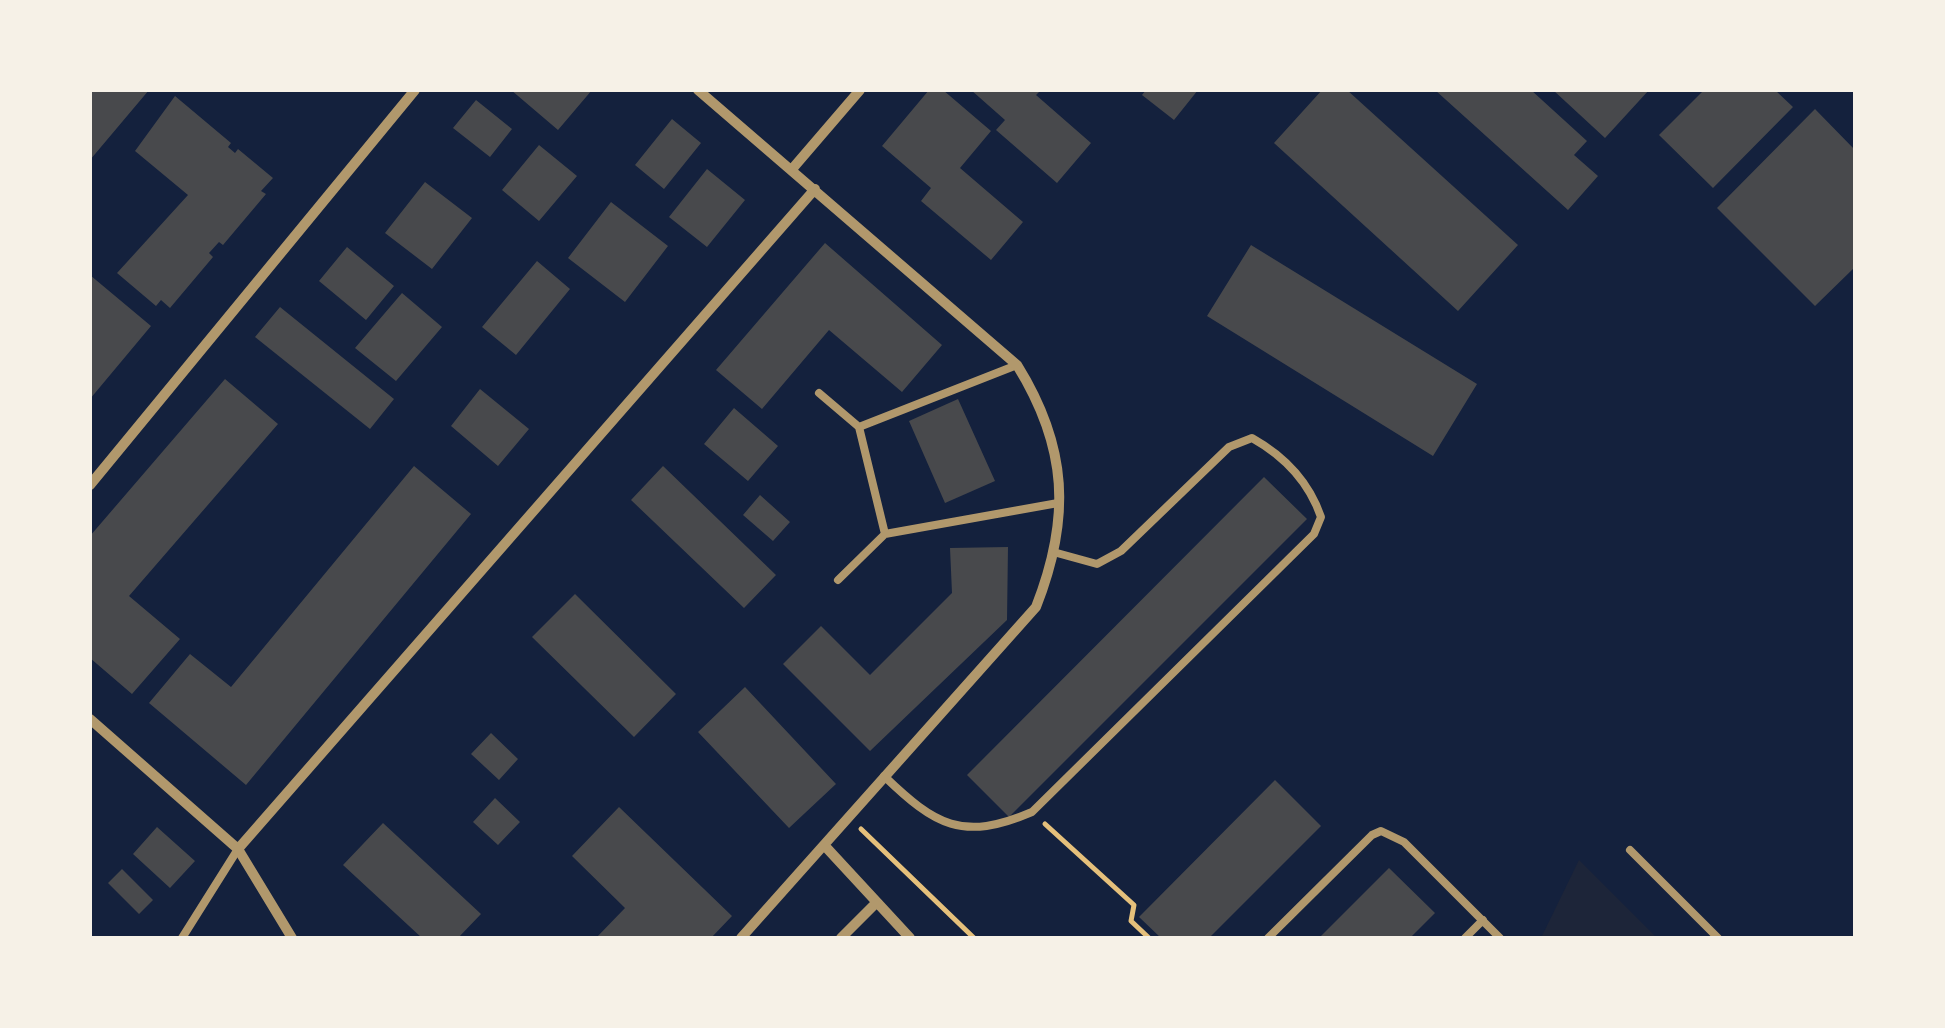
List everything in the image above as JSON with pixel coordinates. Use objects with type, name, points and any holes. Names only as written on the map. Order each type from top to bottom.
[{"type":"street","points":[[90,485],[415,90]]},
{"type":"street","points":[[698,90],[1017,365],[1043,406],[1057,463],[1057,553],[1036,607],[741,938]]},
{"type":"street","points":[[793,168],[860,90]]},
{"type":"street","points":[[238,848],[815,189]]},
{"type":"street","points":[[90,719],[238,848],[292,938]]},
{"type":"street","points":[[824,845],[910,938]]},
{"type":"street","points":[[841,938],[876,904]]},
{"type":"lane","points":[[859,427],[1017,365]]},
{"type":"lane","points":[[819,393],[859,427],[885,534]]},
{"type":"lane","points":[[884,776],[922,812],[948,824],[974,828],[1032,812],[1314,534],[1321,517],[1312,492],[1273,450],[1252,438],[1228,446],[1121,551],[1097,564],[1057,553]]},
{"type":"lane","points":[[838,580],[885,534],[1058,503]]},
{"type":"lane","points":[[1268,938],[1372,835],[1381,831],[1404,842],[1500,938]]},
{"type":"lane","points":[[182,938],[238,848]]},
{"type":"lane","points":[[1630,850],[1718,938]]},
{"type":"lane","points":[[1465,938],[1482,920]]},
{"type":"path","points":[[1032,812],[1134,906],[1132,921],[1149,938]]},
{"type":"path","points":[[848,816],[974,938]]},
{"type":"shaded area","points":[[1579,860],[1657,938],[1541,938]]},
{"type":"building","points":[[90,90],[149,90],[90,160]]},
{"type":"building","points":[[511,90],[592,90],[558,130]]},
{"type":"building","points":[[929,90],[943,90],[991,131],[960,168],[1023,222],[991,260],[921,201],[931,188],[882,146]]},
{"type":"building","points":[[971,90],[1041,90],[1036,95],[1091,143],[1057,183],[996,130],[1005,120]]},
{"type":"building","points":[[1146,90],[1198,90],[1174,120],[1142,95]]},
{"type":"building","points":[[1322,90],[1347,90],[1518,245],[1458,311],[1274,143]]},
{"type":"building","points":[[1435,90],[1531,90],[1587,141],[1574,155],[1598,176],[1568,210]]},
{"type":"building","points":[[1553,90],[1649,90],[1605,138]]},
{"type":"building","points":[[1704,90],[1775,90],[1793,107],[1713,188],[1659,135]]},
{"type":"building","points":[[175,96],[231,143],[228,147],[235,153],[238,149],[273,178],[261,191],[266,194],[223,245],[219,242],[209,253],[213,257],[170,308],[161,300],[156,306],[117,273],[188,195],[135,151]]},
{"type":"building","points":[[476,100],[512,129],[490,157],[453,128]]},
{"type":"building","points":[[1815,109],[1855,150],[1855,267],[1815,306],[1717,208]]},
{"type":"building","points":[[672,119],[701,143],[664,189],[635,165]]},
{"type":"building","points":[[539,145],[577,176],[539,221],[502,190]]},
{"type":"building","points":[[707,169],[745,200],[707,247],[669,217]]},
{"type":"building","points":[[425,182],[472,218],[432,269],[385,233]]},
{"type":"building","points":[[611,202],[668,246],[625,302],[568,258]]},
{"type":"building","points":[[825,243],[942,345],[902,392],[829,330],[762,409],[716,370]]},
{"type":"building","points":[[1251,245],[1477,384],[1433,456],[1207,316]]},
{"type":"building","points":[[347,247],[394,286],[366,320],[319,281]]},
{"type":"building","points":[[537,261],[570,289],[516,355],[482,327]]},
{"type":"building","points":[[90,275],[151,326],[90,399]]},
{"type":"building","points":[[402,293],[442,327],[396,381],[355,348]]},
{"type":"building","points":[[280,307],[394,399],[370,429],[255,337]]},
{"type":"building","points":[[225,379],[278,424],[129,596],[180,639],[132,694],[90,658],[90,536]]},
{"type":"building","points":[[480,389],[529,429],[498,466],[451,426]]},
{"type":"building","points":[[958,399],[995,481],[945,503],[909,421]]},
{"type":"building","points":[[734,408],[778,446],[748,481],[704,444]]},
{"type":"building","points":[[414,466],[471,514],[246,785],[149,703],[190,654],[231,687]]},
{"type":"building","points":[[663,466],[776,575],[744,608],[631,500]]},
{"type":"building","points":[[1264,477],[1307,519],[1009,817],[967,775]]},
{"type":"building","points":[[760,495],[790,522],[773,541],[743,515]]},
{"type":"building","points":[[1008,547],[1007,620],[870,751],[783,664],[821,626],[870,675],[952,593],[950,548]]},
{"type":"building","points":[[575,594],[676,694],[634,737],[532,637]]},
{"type":"building","points":[[745,687],[836,784],[789,828],[698,732]]},
{"type":"building","points":[[491,733],[518,759],[499,780],[471,754]]},
{"type":"building","points":[[1275,780],[1321,826],[1209,938],[1161,938],[1139,917]]},
{"type":"building","points":[[495,798],[520,822],[498,845],[473,822]]},
{"type":"building","points":[[619,807],[732,916],[711,938],[596,938],[625,908],[572,856]]},
{"type":"building","points":[[383,823],[481,914],[458,938],[422,938],[343,865]]},
{"type":"building","points":[[157,827],[195,861],[170,888],[133,854]]},
{"type":"building","points":[[1389,868],[1435,913],[1410,938],[1319,938]]},
{"type":"building","points":[[122,869],[153,900],[139,914],[108,883]]}]
